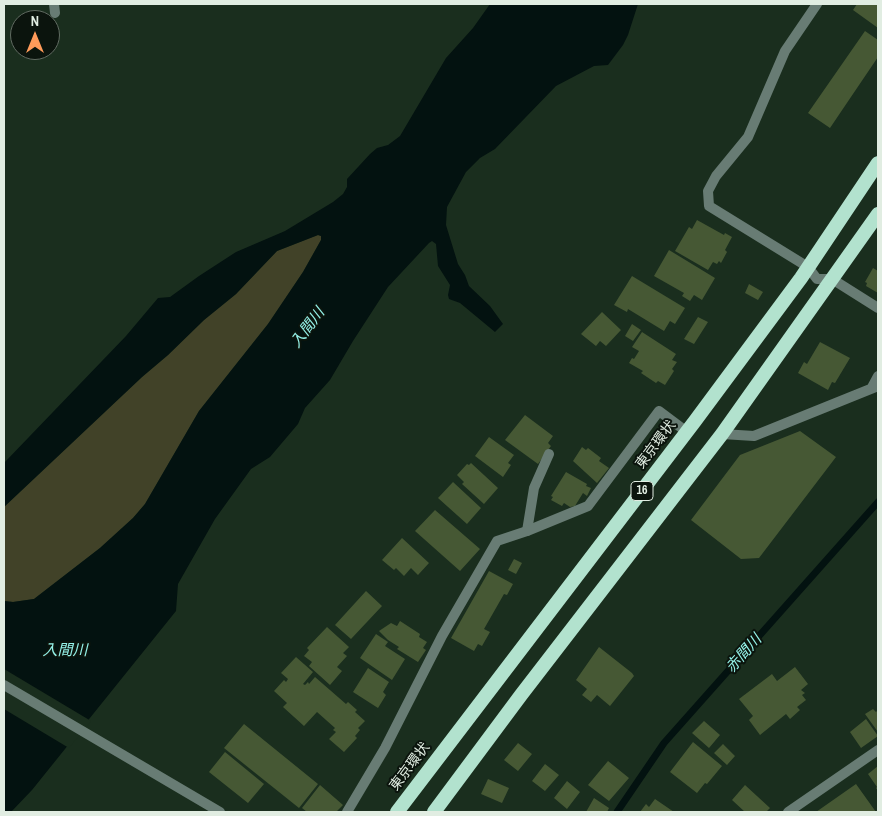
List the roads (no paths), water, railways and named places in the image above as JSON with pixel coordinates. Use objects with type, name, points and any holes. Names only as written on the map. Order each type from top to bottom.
[{"type":"highway","name":"東京環状","points":[[396,812],[687,432],[808,267],[878,163]]},
{"type":"highway","name":"16","points":[[434,812],[527,687],[722,434],[878,214]]},
{"type":"street","points":[[817,4],[785,51],[748,137],[716,176],[708,191],[709,206],[808,267],[816,279],[832,280],[878,308]]},
{"type":"street","points":[[722,434],[754,436],[875,388],[878,376]]},
{"type":"street","points":[[347,812],[385,748],[442,636],[497,541],[528,532],[588,506],[659,411],[687,432]]},
{"type":"street","points":[[528,532],[534,488],[549,454]]},
{"type":"street","points":[[4,685],[220,812]]},
{"type":"street","points":[[788,812],[878,750]]},
{"type":"water","name":"入間川","points":[[490,4],[638,4],[628,35],[608,65],[594,66],[556,86],[495,149],[480,158],[466,172],[447,207],[446,225],[458,264],[469,286],[490,306],[503,324],[495,332],[460,303],[449,299],[450,285],[438,266],[436,244],[432,241],[429,243],[388,287],[330,380],[305,408],[298,424],[270,457],[251,469],[215,519],[178,584],[176,611],[32,790],[11,812],[4,812],[4,601],[13,602],[34,599],[100,548],[133,518],[145,504],[199,411],[268,324],[303,272],[321,240],[321,236],[318,235],[277,251],[236,294],[204,320],[4,507],[4,463],[126,336],[158,298],[170,297],[236,252],[285,231],[343,194],[347,187],[347,179],[370,154],[377,148],[388,145],[400,136],[446,58],[473,28]]},
{"type":"waterway","name":"赤間川","points":[[617,812],[664,743],[878,502]]}]
